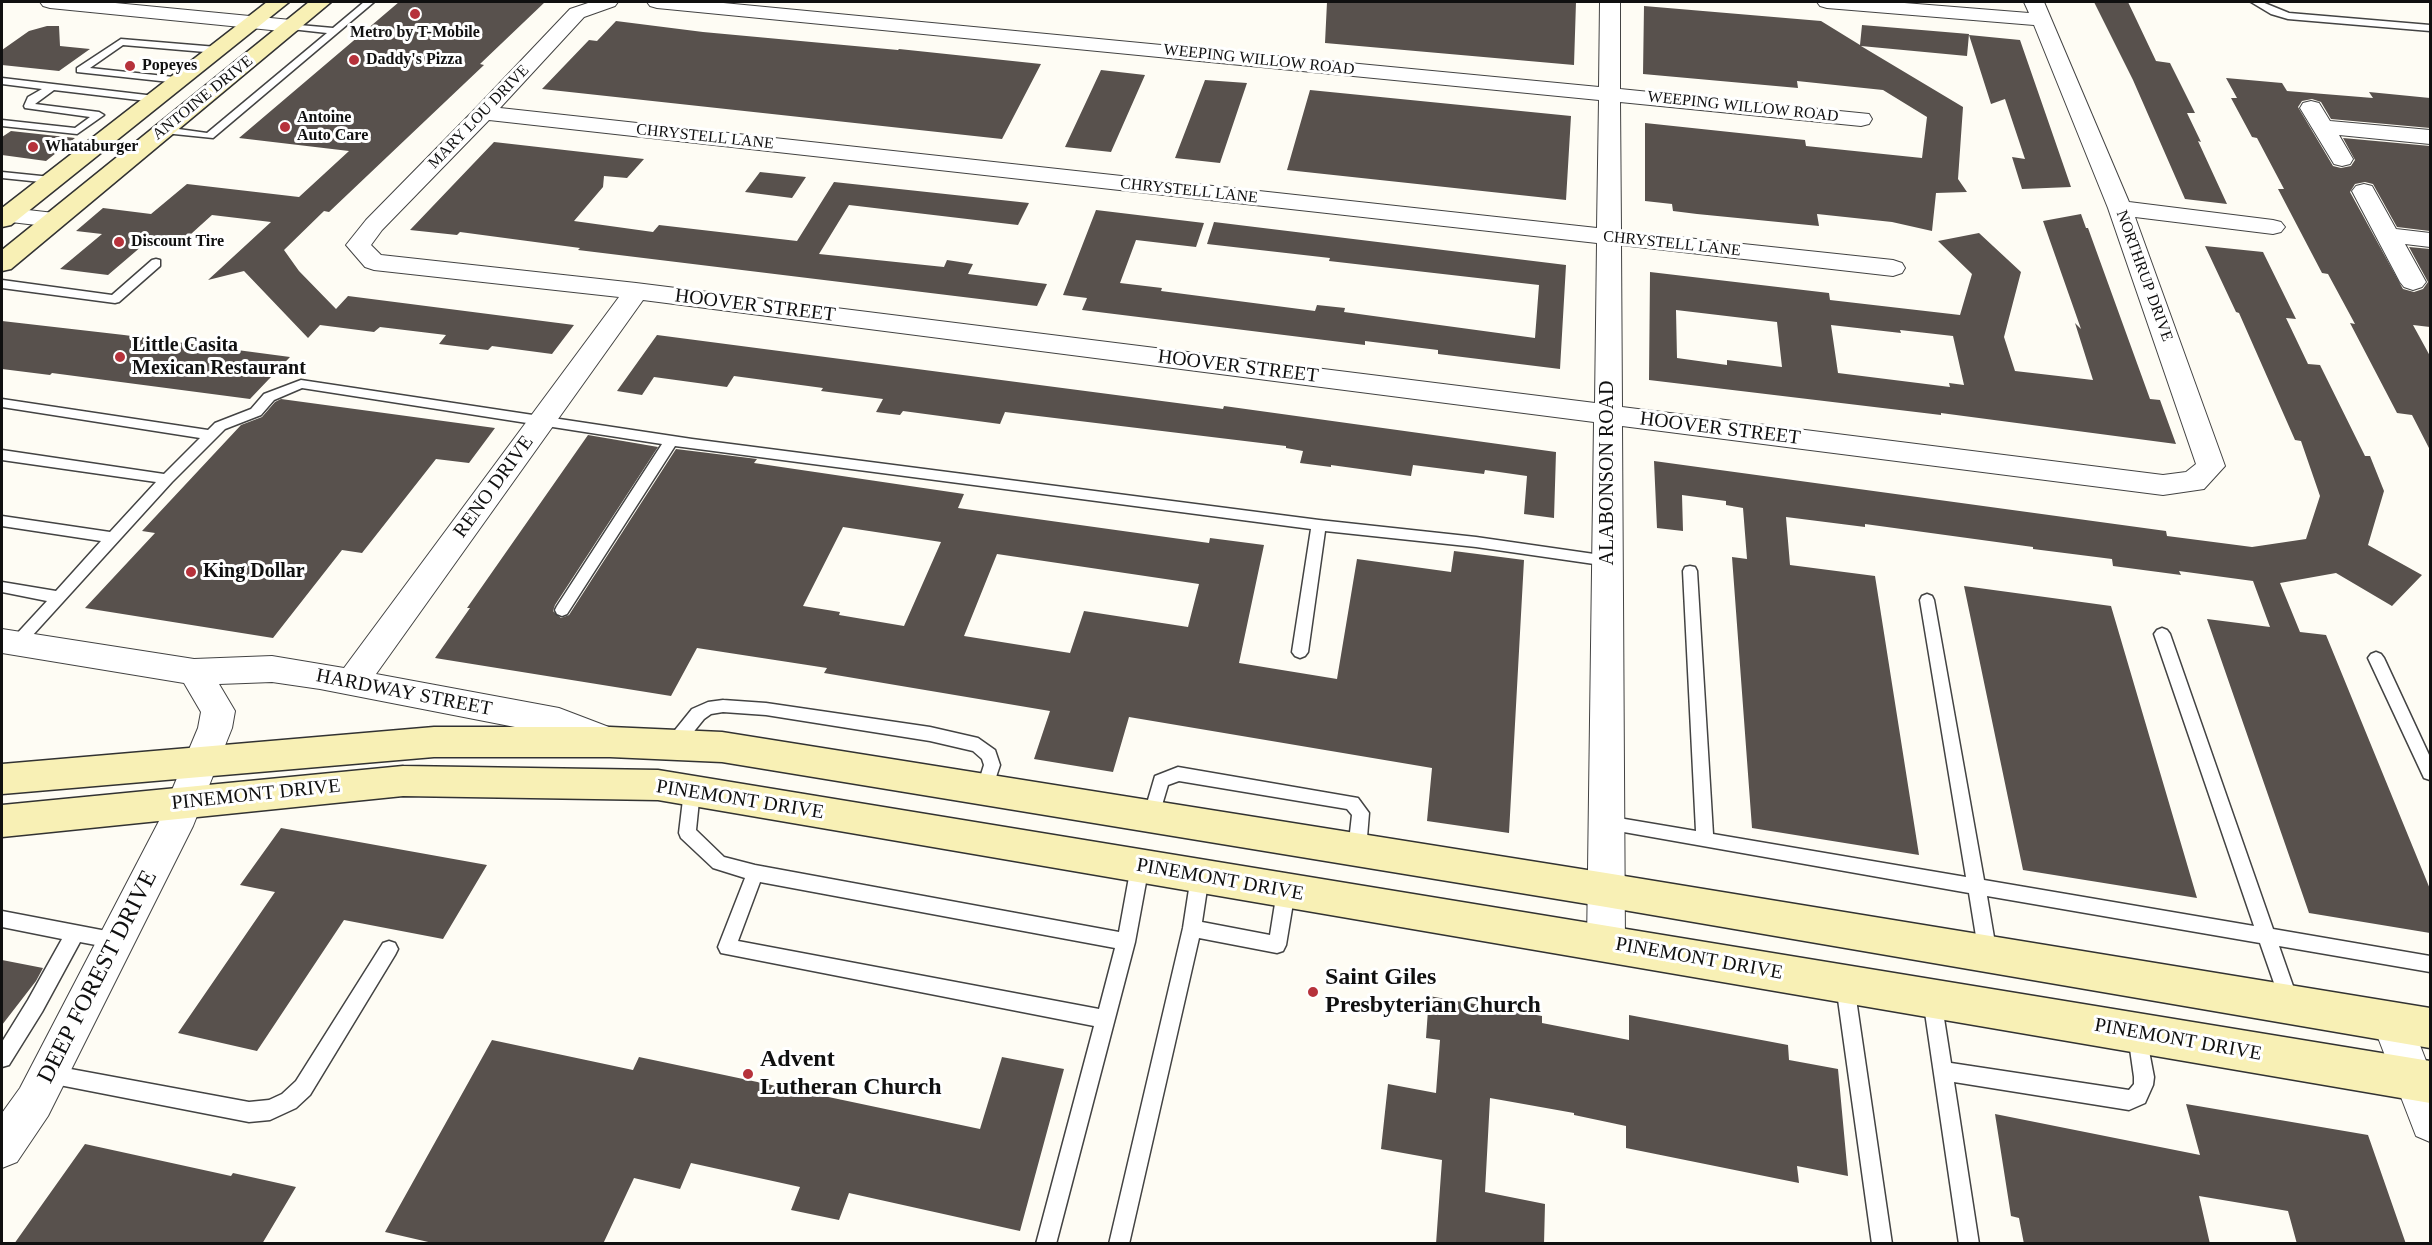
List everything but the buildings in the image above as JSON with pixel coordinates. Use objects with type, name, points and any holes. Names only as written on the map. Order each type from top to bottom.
[{"type":"main road","name":"ANTOINE DRIVE","points":[[4,216],[279,2]]},
{"type":"main road","name":"ANTOINE DRIVE","points":[[2,263],[321,2]]},
{"type":"main road","name":"PINEMONT DRIVE","points":[[2,779],[434,742],[610,742],[722,747],[1606,890],[2411,1025]]},
{"type":"main road","points":[[673,745],[675,788]]},
{"type":"main road","name":"PINEMONT DRIVE","points":[[2,821],[403,781],[675,788],[2423,1081]]},
{"type":"main road","points":[[1140,866],[1151,817]]},
{"type":"street","points":[[50,2],[291,26]]},
{"type":"street","name":"MARY LOU DRIVE","points":[[358,244],[577,13],[608,2]]},
{"type":"street","name":"WEEPING WILLOW ROAD","points":[[657,2],[1861,119]]},
{"type":"street","points":[[833,19],[847,2]]},
{"type":"street","name":"ALABONSON ROAD","points":[[1606,944],[1610,2]]},
{"type":"street","points":[[1827,2],[2038,11]]},
{"type":"street","name":"NORTHRUP DRIVE","points":[[2038,11],[2120,208],[2211,466],[2194,482],[2163,485],[2124,480]]},
{"type":"street","points":[[2311,108],[2342,159]]},
{"type":"street","name":"CHRYSTELL LANE","points":[[484,113],[1893,268]]},
{"type":"street","points":[[2323,127],[2430,137]]},
{"type":"street","points":[[2364,191],[2413,282]]},
{"type":"street","points":[[2120,208],[2273,227]]},
{"type":"street","points":[[4,216],[54,220]]},
{"type":"street","points":[[2390,236],[2430,240]]},
{"type":"street","name":"HOOVER STREET","points":[[358,244],[374,261],[636,291],[2124,480]]},
{"type":"street","name":"RENO DRIVE","points":[[352,682],[636,291]]},
{"type":"street","name":"HARDWAY STREET","points":[[9,642],[194,672],[272,669],[352,682],[559,722],[610,742]]},
{"type":"street","points":[[185,802],[215,728],[218,711],[194,672]]},
{"type":"street","name":"DEEP FOREST DRIVE","points":[[2,1147],[34,1102],[49,1074],[185,802]]},
{"type":"street","points":[[2411,1025],[2430,1122]]},
{"type":"lane","points":[[164,130],[209,136],[369,2]]},
{"type":"lane","points":[[2256,2],[2274,12],[2288,16],[2430,28]]},
{"type":"lane","points":[[291,26],[335,31]]},
{"type":"lane","points":[[179,80],[81,70],[121,42],[217,50]]},
{"type":"lane","points":[[2,81],[155,99]]},
{"type":"lane","points":[[2,123],[77,131],[99,115],[29,106],[32,99],[52,87]]},
{"type":"lane","points":[[2,175],[51,180]]},
{"type":"lane","points":[[2,284],[115,299],[156,263]]},
{"type":"lane","points":[[9,642],[59,597],[167,479],[220,426],[256,412],[269,397],[301,384],[671,441],[1320,525],[1476,542],[1608,561]]},
{"type":"lane","points":[[2,403],[211,435]]},
{"type":"lane","points":[[562,610],[671,441]]},
{"type":"lane","points":[[2,455],[167,479]]},
{"type":"lane","points":[[2,521],[114,538]]},
{"type":"lane","points":[[1300,652],[1320,525]]},
{"type":"lane","points":[[1690,571],[1705,840]]},
{"type":"lane","points":[[2,587],[59,597]]},
{"type":"lane","points":[[1927,600],[1988,955]]},
{"type":"lane","points":[[2162,634],[2291,1005]]},
{"type":"lane","points":[[2376,658],[2430,773]]},
{"type":"lane","points":[[675,788],[687,833],[719,863],[755,873],[1126,942]]},
{"type":"lane","points":[[1607,823],[2430,964]]},
{"type":"lane","points":[[1046,1244],[1126,942],[1140,866]]},
{"type":"lane","points":[[755,873],[726,947],[1106,1019]]},
{"type":"lane","points":[[1119,1244],[1192,928],[1200,876]]},
{"type":"lane","points":[[1192,928],[1277,945],[1286,891]]},
{"type":"lane","points":[[2,920],[117,941]]},
{"type":"lane","points":[[2,1058],[35,1006],[75,933]]},
{"type":"lane","points":[[49,1074],[249,1112],[270,1110],[289,1101],[303,1088],[389,949]]},
{"type":"lane","points":[[1845,984],[1882,1244]]},
{"type":"lane","points":[[1932,999],[1969,1244]]},
{"type":"lane","points":[[1943,1071],[2129,1100],[2138,1096],[2144,1085],[2136,1033]]},
{"type":"place","name":"Metro by T-Mobile","points":[[415,14]]},
{"type":"place","name":"Daddy's Pizza","points":[[354,60]]},
{"type":"place","name":"Popeyes","points":[[130,66]]},
{"type":"place","name":"Antoine Auto Care","points":[[285,127]]},
{"type":"place","name":"Whataburger","points":[[33,147]]},
{"type":"place","name":"Discount Tire","points":[[119,242]]},
{"type":"place","name":"Little Casita Mexican Restaurant","points":[[120,357]]},
{"type":"place","name":"King Dollar","points":[[191,572]]},
{"type":"place","name":"Saint Giles Presbyterian Church","points":[[1313,992]]},
{"type":"place","name":"Advent Lutheran Church","points":[[748,1074]]}]
